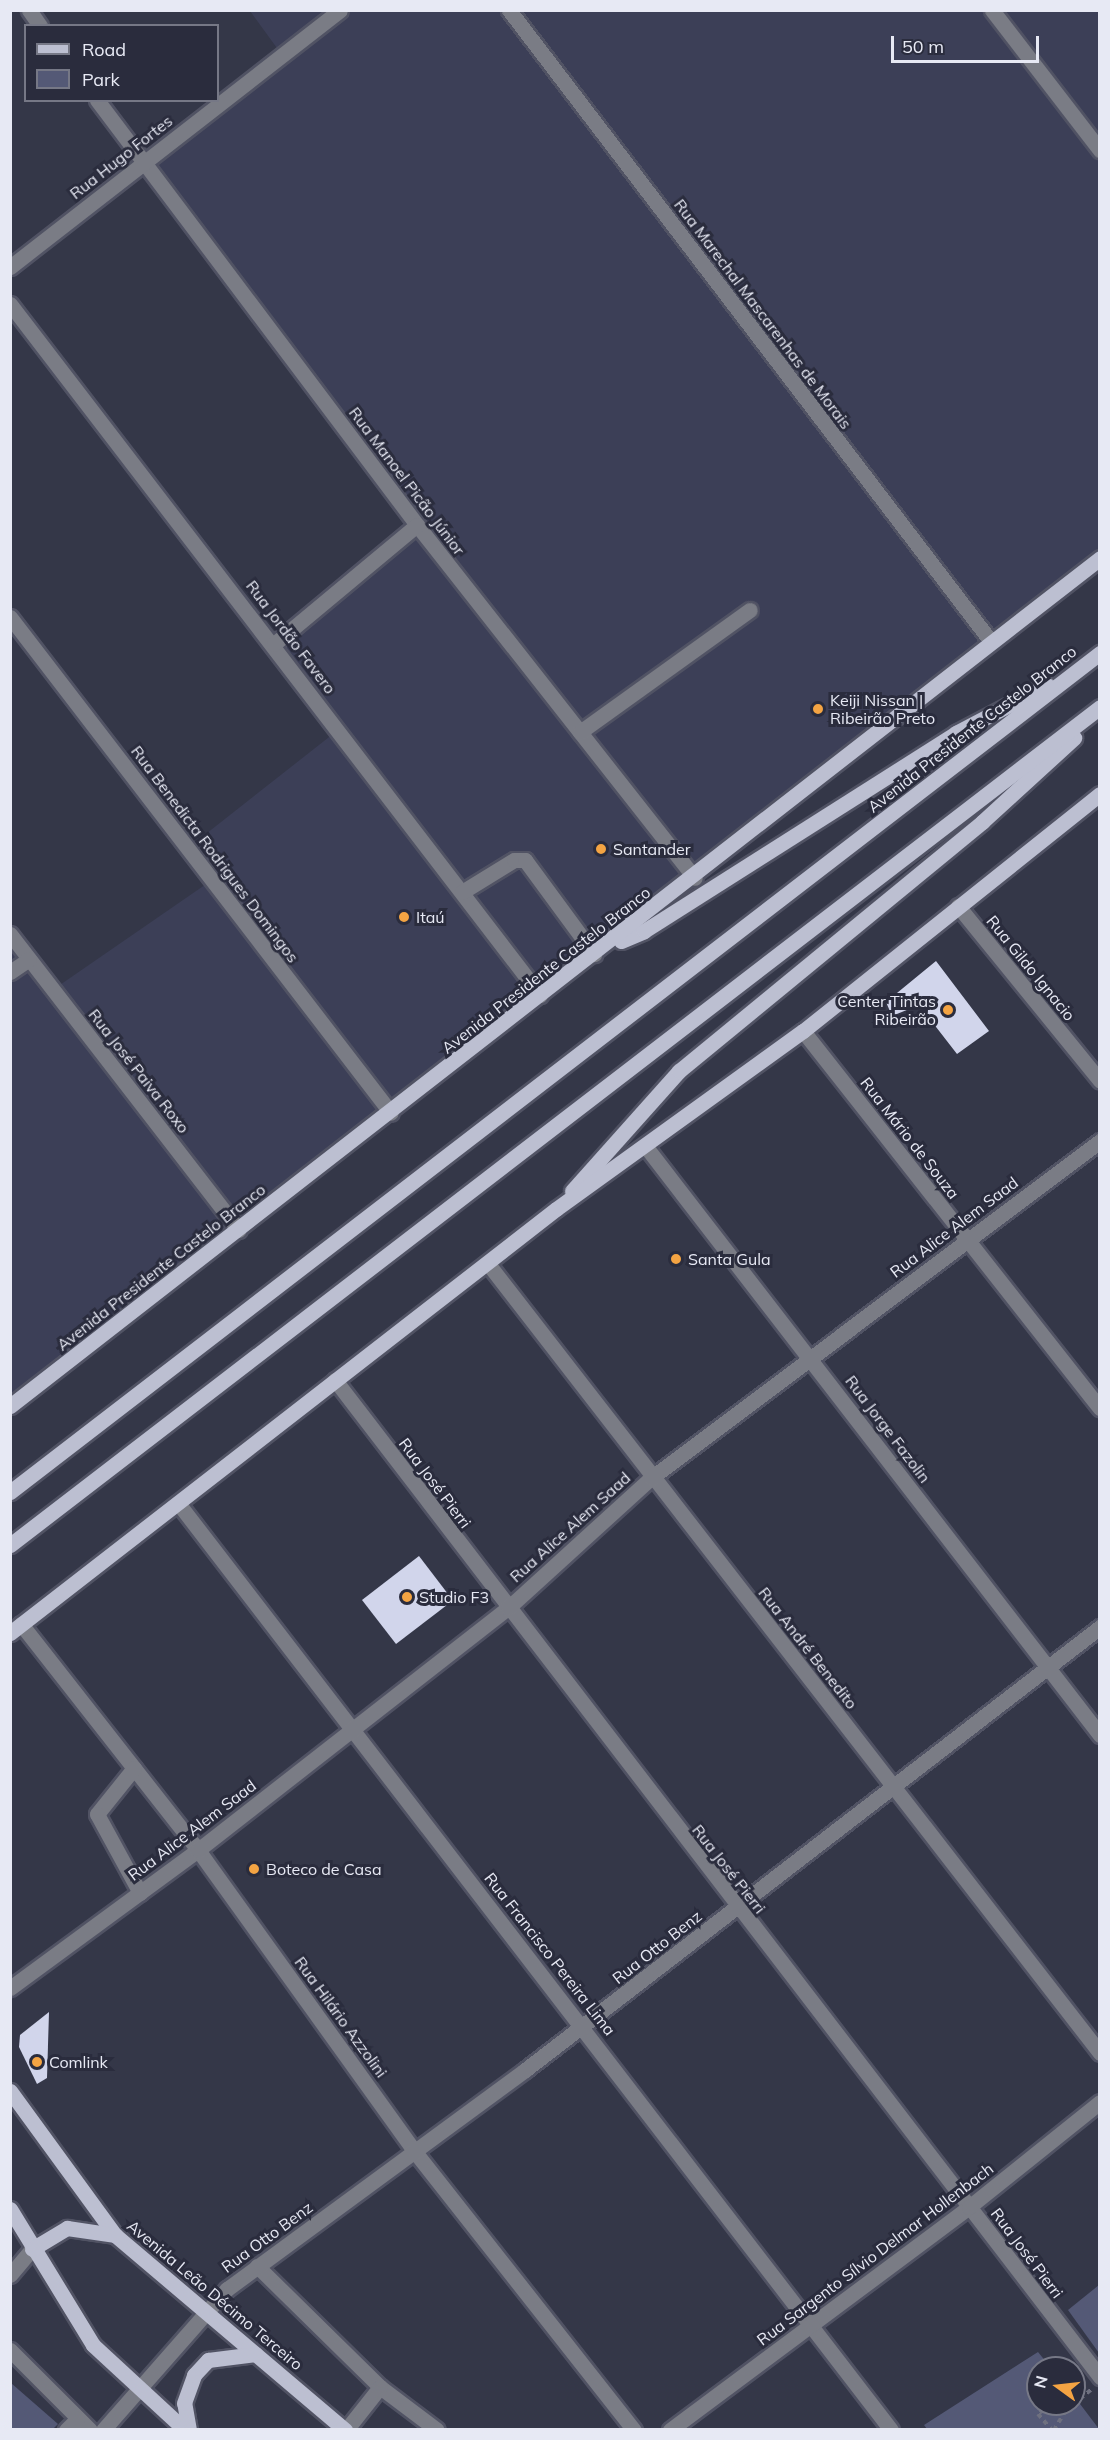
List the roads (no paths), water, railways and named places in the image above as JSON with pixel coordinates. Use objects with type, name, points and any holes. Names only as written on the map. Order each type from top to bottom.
[{"type":"main road","name":"Avenida Presidente Castelo Branco","points":[[10,1406],[391,1113],[540,995],[695,878],[989,639],[1100,558]]},
{"type":"main road","name":"Avenida Presidente Castelo Branco","points":[[10,1492],[1100,653]]},
{"type":"main road","points":[[598,951],[644,931],[956,733],[1084,666]]},
{"type":"main road","points":[[10,1545],[1100,707]]},
{"type":"main road","points":[[556,1209],[679,1071],[982,822],[1100,715]]},
{"type":"main road","points":[[16,1629],[334,1380],[489,1265],[556,1209],[646,1147],[803,1031],[1100,794]]},
{"type":"main road","name":"Avenida Leão Décimo Terceiro","points":[[10,2091],[115,2235],[345,2430]]},
{"type":"main road","points":[[10,2209],[32,2249],[93,2346],[187,2430]]},
{"type":"main road","points":[[32,2249],[67,2228],[115,2235]]},
{"type":"main road","points":[[187,2430],[184,2403],[194,2375],[208,2360],[256,2354]]},
{"type":"street","points":[[29,10],[39,24]]},
{"type":"street","name":"Rua Hugo Fortes","points":[[10,267],[340,10]]},
{"type":"street","name":"Rua Marechal Mascarenhas de Morais","points":[[508,10],[989,639]]},
{"type":"street","points":[[992,10],[1100,150]]},
{"type":"street","name":"Rua Manoel Picão Júnior","points":[[98,102],[417,525],[695,878]]},
{"type":"street","name":"Rua Jordão Favero","points":[[10,304],[274,644],[540,995]]},
{"type":"street","points":[[274,644],[417,525]]},
{"type":"street","points":[[580,732],[750,610]]},
{"type":"street","name":"Rua Benedicta Rodrigues Domingos","points":[[10,616],[391,1113]]},
{"type":"street","points":[[462,892],[514,860],[525,860],[598,951]]},
{"type":"street","name":"Rua Gildo Ignacio","points":[[958,906],[1100,1081]]},
{"type":"street","name":"Rua José Paiva Roxo","points":[[10,934],[239,1230]]},
{"type":"street","points":[[10,972],[29,958]]},
{"type":"street","name":"Rua Mário de Souza","points":[[803,1031],[1100,1408]]},
{"type":"street","name":"Rua Alice Alem Saad","points":[[10,1988],[198,1850],[508,1608],[651,1478],[1100,1141]]},
{"type":"street","name":"Rua Jorge Fazolin","points":[[646,1147],[1100,1735]]},
{"type":"street","name":"Rua André Benedito","points":[[489,1265],[651,1478],[1100,2053]]},
{"type":"street","name":"Rua José Pierri","points":[[334,1380],[736,1908],[1100,2377]]},
{"type":"street","name":"Rua Francisco Pereira Lima","points":[[178,1503],[814,2325],[891,2430]]},
{"type":"street","name":"Rua Otto Benz","points":[[104,2430],[203,2310],[257,2266],[583,2026],[1100,1627]]},
{"type":"street","name":"Rua Hilário Azzolini","points":[[16,1629],[134,1768],[198,1850],[414,2152],[634,2430]]},
{"type":"street","points":[[134,1768],[97,1814],[140,1893]]},
{"type":"street","name":"Rua Sargento Sílvio Delmar Hollenbach","points":[[670,2430],[814,2325],[969,2207],[1100,2102]]},
{"type":"street","points":[[10,2275],[32,2249]]},
{"type":"street","points":[[257,2266],[380,2387],[437,2430]]},
{"type":"street","points":[[10,2350],[71,2424],[90,2430]]},
{"type":"street","points":[[345,2430],[380,2387]]},
{"type":"place","name":"Keiji Nissan | Ribeirão Preto","points":[[818,709]]},
{"type":"place","name":"Santander","points":[[601,849]]},
{"type":"place","name":"Itaú","points":[[404,917]]},
{"type":"place","name":"Center Tintas Ribeirão","points":[[948,1010]]},
{"type":"place","name":"Santa Gula","points":[[676,1259]]},
{"type":"place","name":"Studio F3","points":[[407,1597]]},
{"type":"place","name":"Boteco de Casa","points":[[254,1869]]},
{"type":"place","name":"Comlink","points":[[37,2062]]}]
